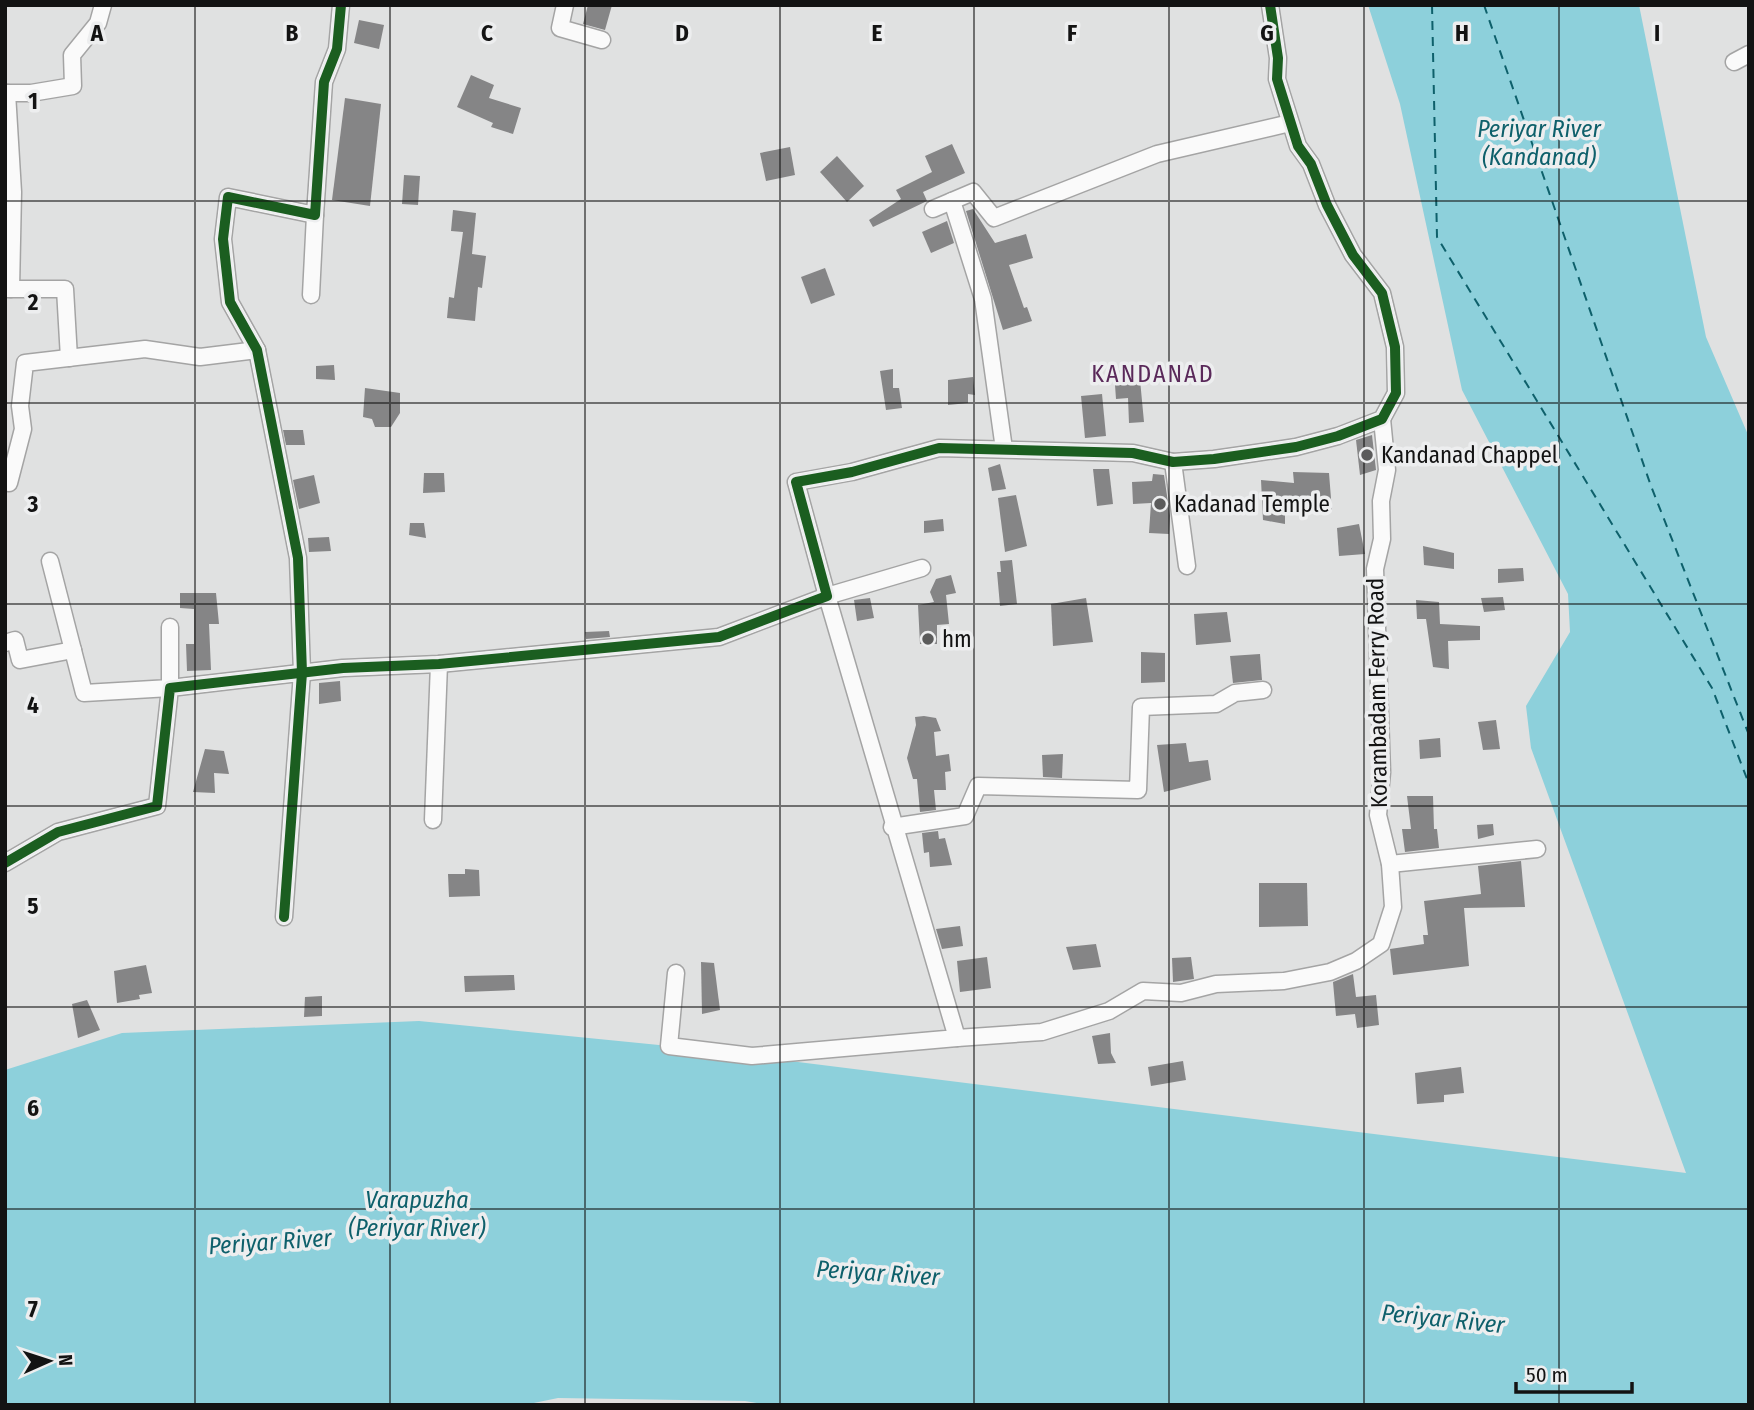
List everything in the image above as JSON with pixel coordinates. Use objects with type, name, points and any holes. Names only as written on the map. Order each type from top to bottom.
[{"type":"street","points":[[69,358],[65,289],[8,289],[13,192],[6,93],[31,93],[74,86],[72,55],[98,23],[103,5]]},
{"type":"street","points":[[311,295],[324,82],[337,49],[341,5]]},
{"type":"street","points":[[565,5],[560,28],[602,40]]},
{"type":"street","points":[[957,1038],[892,827],[796,482],[852,472],[939,448],[1132,453],[1173,462],[1296,447],[1338,436],[1382,419],[1396,393],[1395,347],[1382,293],[1353,255],[1290,123],[1278,79],[1278,58],[1270,5]]},
{"type":"street","points":[[1734,62],[1749,54]]},
{"type":"street","points":[[933,209],[973,192],[994,218],[1157,155],[1290,123]]},
{"type":"street","points":[[284,917],[302,673],[298,558],[257,350],[230,302],[223,239],[228,197],[315,215]]},
{"type":"street","points":[[952,201],[983,299],[1004,449]]},
{"type":"street","points":[[9,483],[23,429],[20,406],[25,363],[145,349],[200,357],[257,350]]},
{"type":"street","name":"Korambadam Ferry Road","points":[[676,974],[669,1046],[752,1056],[1042,1032],[1109,1010],[1143,991],[1181,993],[1216,984],[1284,981],[1330,972],[1356,961],[1381,944],[1393,907],[1390,864],[1378,815],[1382,760],[1375,569],[1382,539],[1381,501],[1387,470],[1382,419]]},
{"type":"street","points":[[1173,462],[1188,566]]},
{"type":"street","points":[[50,561],[84,693],[170,688],[302,673],[439,664],[719,637],[827,596],[922,568]]},
{"type":"street","points":[[5,863],[58,832],[157,806],[170,688],[170,627]]},
{"type":"street","points":[[5,643],[15,640],[20,660],[73,650]]},
{"type":"street","points":[[433,820],[439,664]]},
{"type":"street","points":[[892,827],[965,816],[978,786],[1138,790],[1141,707],[1216,704],[1235,693],[1263,690]]},
{"type":"street","points":[[1390,864],[1537,849]]},
{"type":"water","name":"Varapuzha (Periyar River)","points":[[1368,5],[1639,5],[1706,337],[1749,437],[1749,1405],[769,1405],[745,1401],[558,1398],[524,1405],[5,1405],[5,1070],[122,1033],[419,1021],[669,1046],[1686,1173],[1531,748],[1526,706],[1570,632],[1568,594],[1462,390],[1400,104]]},
{"type":"building","points":[[588,5],[612,5],[605,30],[583,24]]},
{"type":"building","points":[[359,20],[384,25],[379,49],[354,43]]},
{"type":"building","points":[[471,75],[494,85],[489,98],[521,108],[513,134],[491,127],[493,123],[457,107]]},
{"type":"building","points":[[345,98],[381,104],[370,206],[332,200]]},
{"type":"building","points":[[952,144],[965,173],[923,192],[927,201],[873,227],[869,220],[901,199],[896,190],[932,172],[925,156]]},
{"type":"building","points":[[790,147],[795,175],[766,181],[760,153]]},
{"type":"building","points":[[837,156],[864,186],[847,202],[820,172]]},
{"type":"building","points":[[404,175],[420,176],[418,205],[402,204]]},
{"type":"building","points":[[973,209],[995,243],[1026,234],[1033,258],[1009,265],[1024,308],[1027,307],[1032,321],[1003,330],[966,211]]},
{"type":"building","points":[[453,210],[476,213],[472,254],[486,256],[482,288],[478,287],[475,321],[447,318],[449,297],[454,298],[463,232],[451,231]]},
{"type":"building","points":[[947,221],[954,243],[931,253],[922,232]]},
{"type":"building","points":[[825,268],[835,295],[811,304],[801,277]]},
{"type":"building","points":[[334,365],[335,380],[316,379],[316,366]]},
{"type":"building","points":[[893,369],[893,388],[899,388],[902,408],[886,410],[880,371]]},
{"type":"building","points":[[1139,369],[1144,422],[1129,423],[1128,398],[1116,399],[1114,371]]},
{"type":"building","points":[[973,377],[975,395],[968,394],[968,403],[948,405],[948,380]]},
{"type":"building","points":[[365,388],[400,393],[400,413],[391,427],[375,427],[372,419],[363,417]]},
{"type":"building","points":[[1102,394],[1106,436],[1085,438],[1081,396]]},
{"type":"building","points":[[283,430],[303,430],[305,445],[286,445]]},
{"type":"building","name":"Kandanad Chappel","points":[[1372,435],[1376,470],[1360,475],[1356,440]]},
{"type":"building","points":[[1000,464],[1006,489],[992,491],[988,468]]},
{"type":"building","points":[[1093,469],[1109,469],[1113,504],[1097,506]]},
{"type":"building","points":[[1293,472],[1329,473],[1332,511],[1285,511],[1285,524],[1263,520],[1261,480],[1294,483]]},
{"type":"building","points":[[424,473],[444,473],[445,492],[423,493]]},
{"type":"building","name":"Kadanad Temple","points":[[1153,474],[1164,475],[1170,516],[1169,534],[1149,533],[1151,503],[1133,504],[1132,482],[1152,481]]},
{"type":"building","points":[[314,475],[320,503],[299,509],[293,480]]},
{"type":"building","points":[[1016,495],[1027,546],[1005,552],[998,498]]},
{"type":"building","points":[[943,519],[944,531],[924,533],[924,521]]},
{"type":"building","points":[[410,523],[424,523],[426,538],[409,535]]},
{"type":"building","points":[[1359,524],[1365,554],[1339,556],[1337,528]]},
{"type":"building","points":[[329,537],[331,551],[309,552],[308,538]]},
{"type":"building","points":[[1423,546],[1454,553],[1454,569],[1424,565]]},
{"type":"building","points":[[1012,560],[1017,604],[1000,606],[997,572],[1001,572],[1000,561]]},
{"type":"building","points":[[1523,568],[1524,581],[1498,583],[1498,569]]},
{"type":"building","points":[[951,575],[956,593],[946,595],[949,624],[937,625],[937,644],[920,644],[918,605],[934,602],[930,592],[936,579]]},
{"type":"building","points":[[180,593],[216,593],[219,624],[209,624],[211,670],[187,671],[186,644],[194,644],[194,609],[180,608]]},
{"type":"building","points":[[1503,597],[1505,610],[1484,612],[1481,598]]},
{"type":"building","points":[[870,598],[874,618],[857,621],[854,600]]},
{"type":"building","points":[[1086,598],[1093,642],[1053,646],[1051,604]]},
{"type":"building","points":[[1416,600],[1439,602],[1440,624],[1480,626],[1480,640],[1448,641],[1449,669],[1433,667],[1426,619],[1417,619]]},
{"type":"building","points":[[1227,612],[1231,642],[1196,645],[1194,614]]},
{"type":"building","points":[[609,631],[610,637],[586,639],[585,632]]},
{"type":"building","points":[[1141,652],[1165,653],[1165,682],[1141,683]]},
{"type":"building","points":[[1260,654],[1262,680],[1233,683],[1230,656]]},
{"type":"building","points":[[340,681],[341,701],[319,704],[319,683]]},
{"type":"building","points":[[915,717],[936,718],[941,731],[934,732],[936,756],[949,754],[951,771],[945,772],[946,790],[934,790],[936,810],[920,812],[917,779],[913,779],[907,758],[916,725]]},
{"type":"building","points":[[1496,720],[1500,749],[1483,750],[1478,722]]},
{"type":"building","points":[[1440,738],[1441,757],[1420,759],[1419,740]]},
{"type":"building","points":[[1186,743],[1189,762],[1208,760],[1211,780],[1164,792],[1157,745]]},
{"type":"building","points":[[205,749],[224,751],[229,774],[214,773],[215,793],[193,792]]},
{"type":"building","points":[[1063,754],[1062,778],[1043,777],[1042,755]]},
{"type":"building","points":[[1407,796],[1433,796],[1434,829],[1437,829],[1439,848],[1405,852],[1402,829],[1411,829]]},
{"type":"building","points":[[1493,824],[1494,835],[1478,839],[1477,825]]},
{"type":"building","points":[[938,831],[939,839],[945,838],[952,865],[930,867],[929,852],[924,853],[922,833]]},
{"type":"building","points":[[1521,861],[1525,907],[1464,908],[1469,966],[1393,975],[1390,949],[1424,944],[1423,935],[1428,935],[1424,901],[1481,894],[1478,866]]},
{"type":"building","points":[[465,869],[479,870],[480,896],[449,897],[448,874],[465,874]]},
{"type":"building","points":[[1259,883],[1307,883],[1308,926],[1259,927]]},
{"type":"building","points":[[960,926],[963,946],[942,949],[936,929]]},
{"type":"building","points":[[1096,944],[1101,967],[1073,970],[1066,947]]},
{"type":"building","points":[[987,957],[991,988],[960,992],[957,961]]},
{"type":"building","points":[[1191,957],[1194,979],[1173,982],[1172,958]]},
{"type":"building","points":[[701,962],[714,963],[720,1010],[702,1014]]},
{"type":"building","points":[[146,965],[152,993],[139,995],[140,999],[117,1003],[114,971]]},
{"type":"building","points":[[1353,974],[1356,997],[1376,995],[1379,1025],[1357,1028],[1355,1014],[1336,1016],[1333,982]]},
{"type":"building","points":[[514,975],[515,990],[465,992],[464,976]]},
{"type":"building","points":[[322,996],[322,1016],[304,1017],[305,997]]},
{"type":"building","points":[[87,1000],[100,1030],[78,1038],[72,1004]]},
{"type":"building","points":[[1110,1033],[1111,1053],[1116,1063],[1098,1064],[1092,1036]]},
{"type":"building","points":[[1183,1061],[1186,1080],[1151,1086],[1148,1067]]},
{"type":"building","points":[[1461,1067],[1464,1093],[1444,1095],[1444,1102],[1417,1104],[1415,1073]]},
{"type":"ferry route","points":[[1432,5],[1437,237],[1712,688],[1749,784]]},
{"type":"ferry route","points":[[1484,5],[1651,486],[1749,735]]},
{"type":"cycle path","points":[[284,917],[302,673],[298,558],[257,350],[230,302],[223,239],[228,197],[315,215],[324,82],[337,49],[341,5]]},
{"type":"cycle path","points":[[5,863],[58,832],[157,806],[170,688],[343,668],[439,664],[719,637],[827,596],[796,482],[852,472],[939,448],[1133,453],[1173,462],[1214,459],[1296,447],[1338,436],[1382,419],[1396,393],[1395,347],[1382,293],[1353,255],[1327,205],[1311,164],[1298,146],[1277,79],[1278,58],[1270,5]]},
{"type":"place","name":"Kandanad Chappel","points":[[1367,455]]},
{"type":"place","name":"Kadanad Temple","points":[[1160,504]]},
{"type":"place","name":"hm","points":[[928,639]]},
{"type":"district","name":"KANDANAD","points":[[1153,374]]},
{"type":"water label","name":"Periyar River (Kandanad)","points":[[1539,143]]},
{"type":"water label","name":"Periyar River","points":[[270,1242]]},
{"type":"water label","name":"Periyar River","points":[[878,1273]]},
{"type":"water label","name":"Periyar River","points":[[1443,1319]]}]
